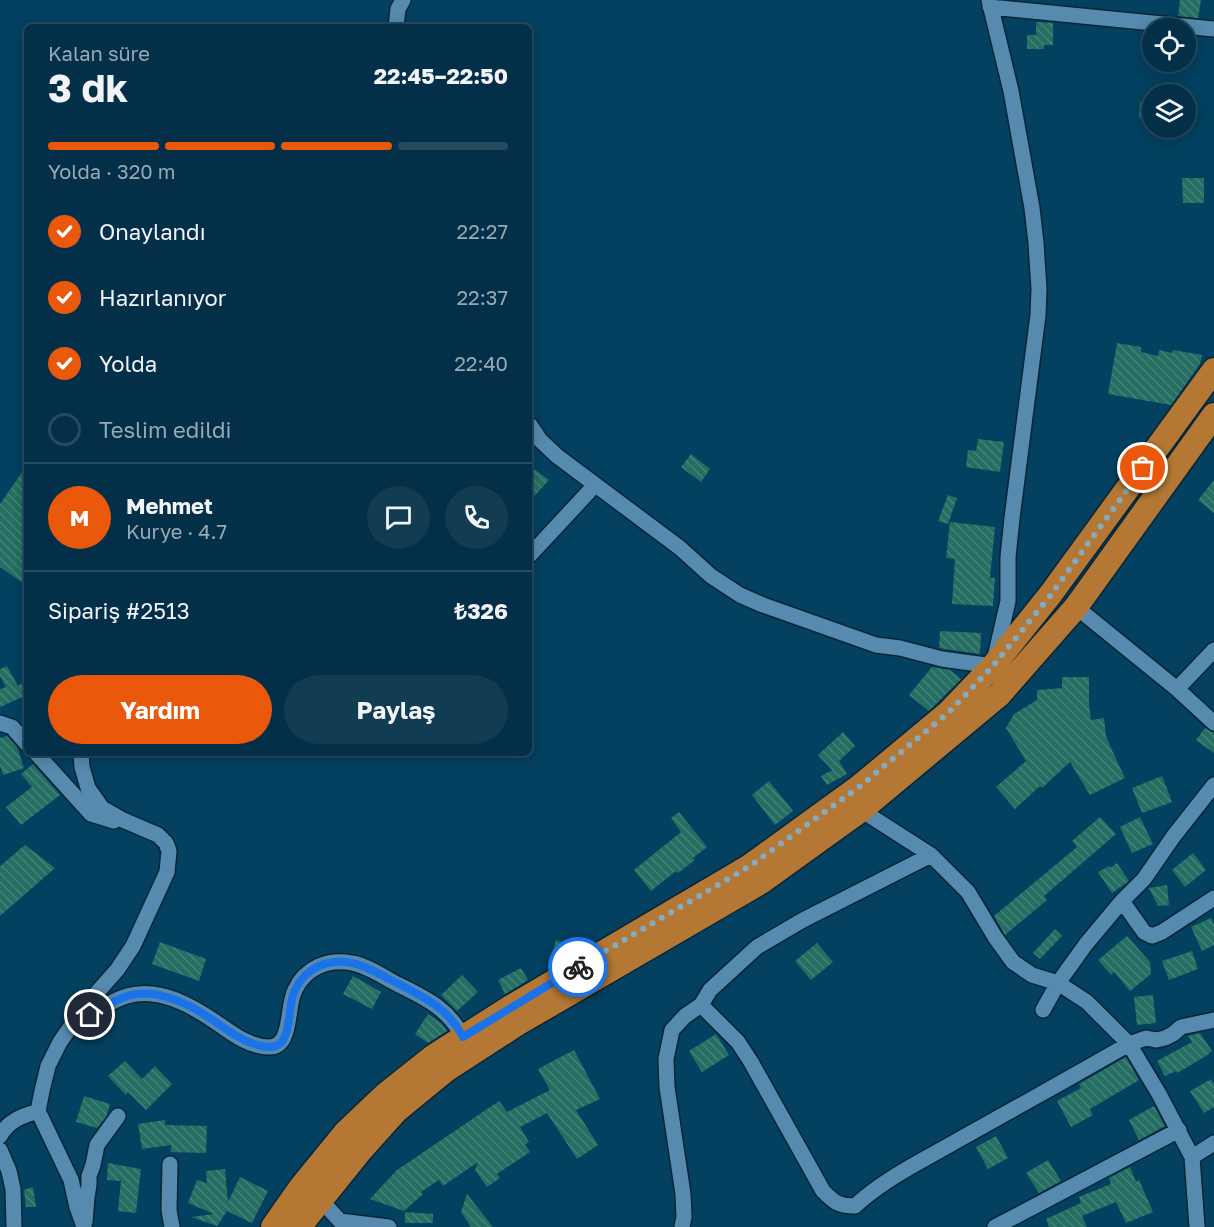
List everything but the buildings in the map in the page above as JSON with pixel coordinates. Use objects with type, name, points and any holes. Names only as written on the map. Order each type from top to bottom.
[{"type":"highway","points":[[273,1227],[301,1187],[345,1133],[385,1095],[434,1056],[509,1008],[750,866],[859,787],[948,713],[993,666],[1050,596],[1214,370]]},
{"type":"highway","points":[[299,1227],[361,1150],[396,1112],[446,1070],[518,1024],[760,882],[861,810],[999,694],[1076,607],[1214,415]]},
{"type":"street","points":[[396,24],[398,9],[403,0]]},
{"type":"street","points":[[532,428],[540,440],[557,456],[680,548],[711,576],[740,595],[876,645],[900,648],[942,659],[993,666],[1008,601],[1008,557],[1038,315],[1039,289],[1032,208],[1011,91],[989,3],[1214,29]]},
{"type":"street","points":[[532,553],[595,485]]},
{"type":"street","points":[[1076,607],[1177,689],[1214,723]]},
{"type":"street","points":[[1177,689],[1214,650]]},
{"type":"street","points":[[0,723],[12,727],[24,741]]},
{"type":"street","points":[[39,756],[91,814],[115,821],[123,820]]},
{"type":"street","points":[[81,756],[88,788],[102,808],[158,835],[170,851],[167,872],[134,946],[117,970],[85,1006],[60,1042],[48,1066],[38,1111],[71,1180],[77,1207],[85,1227]]},
{"type":"street","points":[[1043,1010],[1058,983],[1086,944],[1144,879],[1173,837],[1214,785]]},
{"type":"street","points":[[861,810],[930,855],[968,892],[1013,962],[1032,975],[1058,983],[1087,1002],[1129,1044],[1160,1094],[1192,1157],[1197,1227]]},
{"type":"street","points":[[682,1227],[684,1217],[682,1194],[667,1087],[666,1059],[672,1030],[685,1016],[701,1005],[710,990],[757,947],[803,920],[930,855]]},
{"type":"street","points":[[1122,901],[1144,932],[1152,936],[1162,932],[1214,898]]},
{"type":"street","points":[[72,1025],[127,996],[145,994],[169,997],[203,1013],[234,1035],[252,1044],[271,1047],[281,1044],[286,1036],[289,1009],[295,990],[305,975],[318,966],[334,962],[353,963],[430,1000],[449,1016],[463,1037]]},
{"type":"street","points":[[701,1005],[738,1042],[823,1191],[836,1203],[845,1206],[855,1206],[879,1187],[921,1160],[1129,1044],[1146,1038],[1156,1040],[1165,1038],[1181,1027],[1214,1020]]},
{"type":"street","points":[[0,1136],[12,1121],[38,1111]]},
{"type":"street","points":[[85,1227],[89,1176],[97,1145],[118,1116]]},
{"type":"street","points":[[995,1227],[1179,1130]]},
{"type":"street","points":[[1192,1157],[1214,1143]]},
{"type":"street","points":[[0,1150],[13,1188],[14,1227]]},
{"type":"street","points":[[170,1164],[169,1210],[172,1227]]},
{"type":"street","points":[[320,1199],[340,1221],[389,1227]]},
{"type":"way so far","points":[[578,967],[750,866],[859,787],[948,713],[993,666],[1050,596],[1143,468]]},
{"type":"route","points":[[90,1015],[127,996],[145,994],[169,997],[203,1013],[234,1035],[252,1044],[271,1047],[281,1044],[286,1036],[289,1009],[295,990],[305,975],[318,966],[334,962],[353,963],[430,1000],[449,1016],[463,1037],[578,967]]}]
